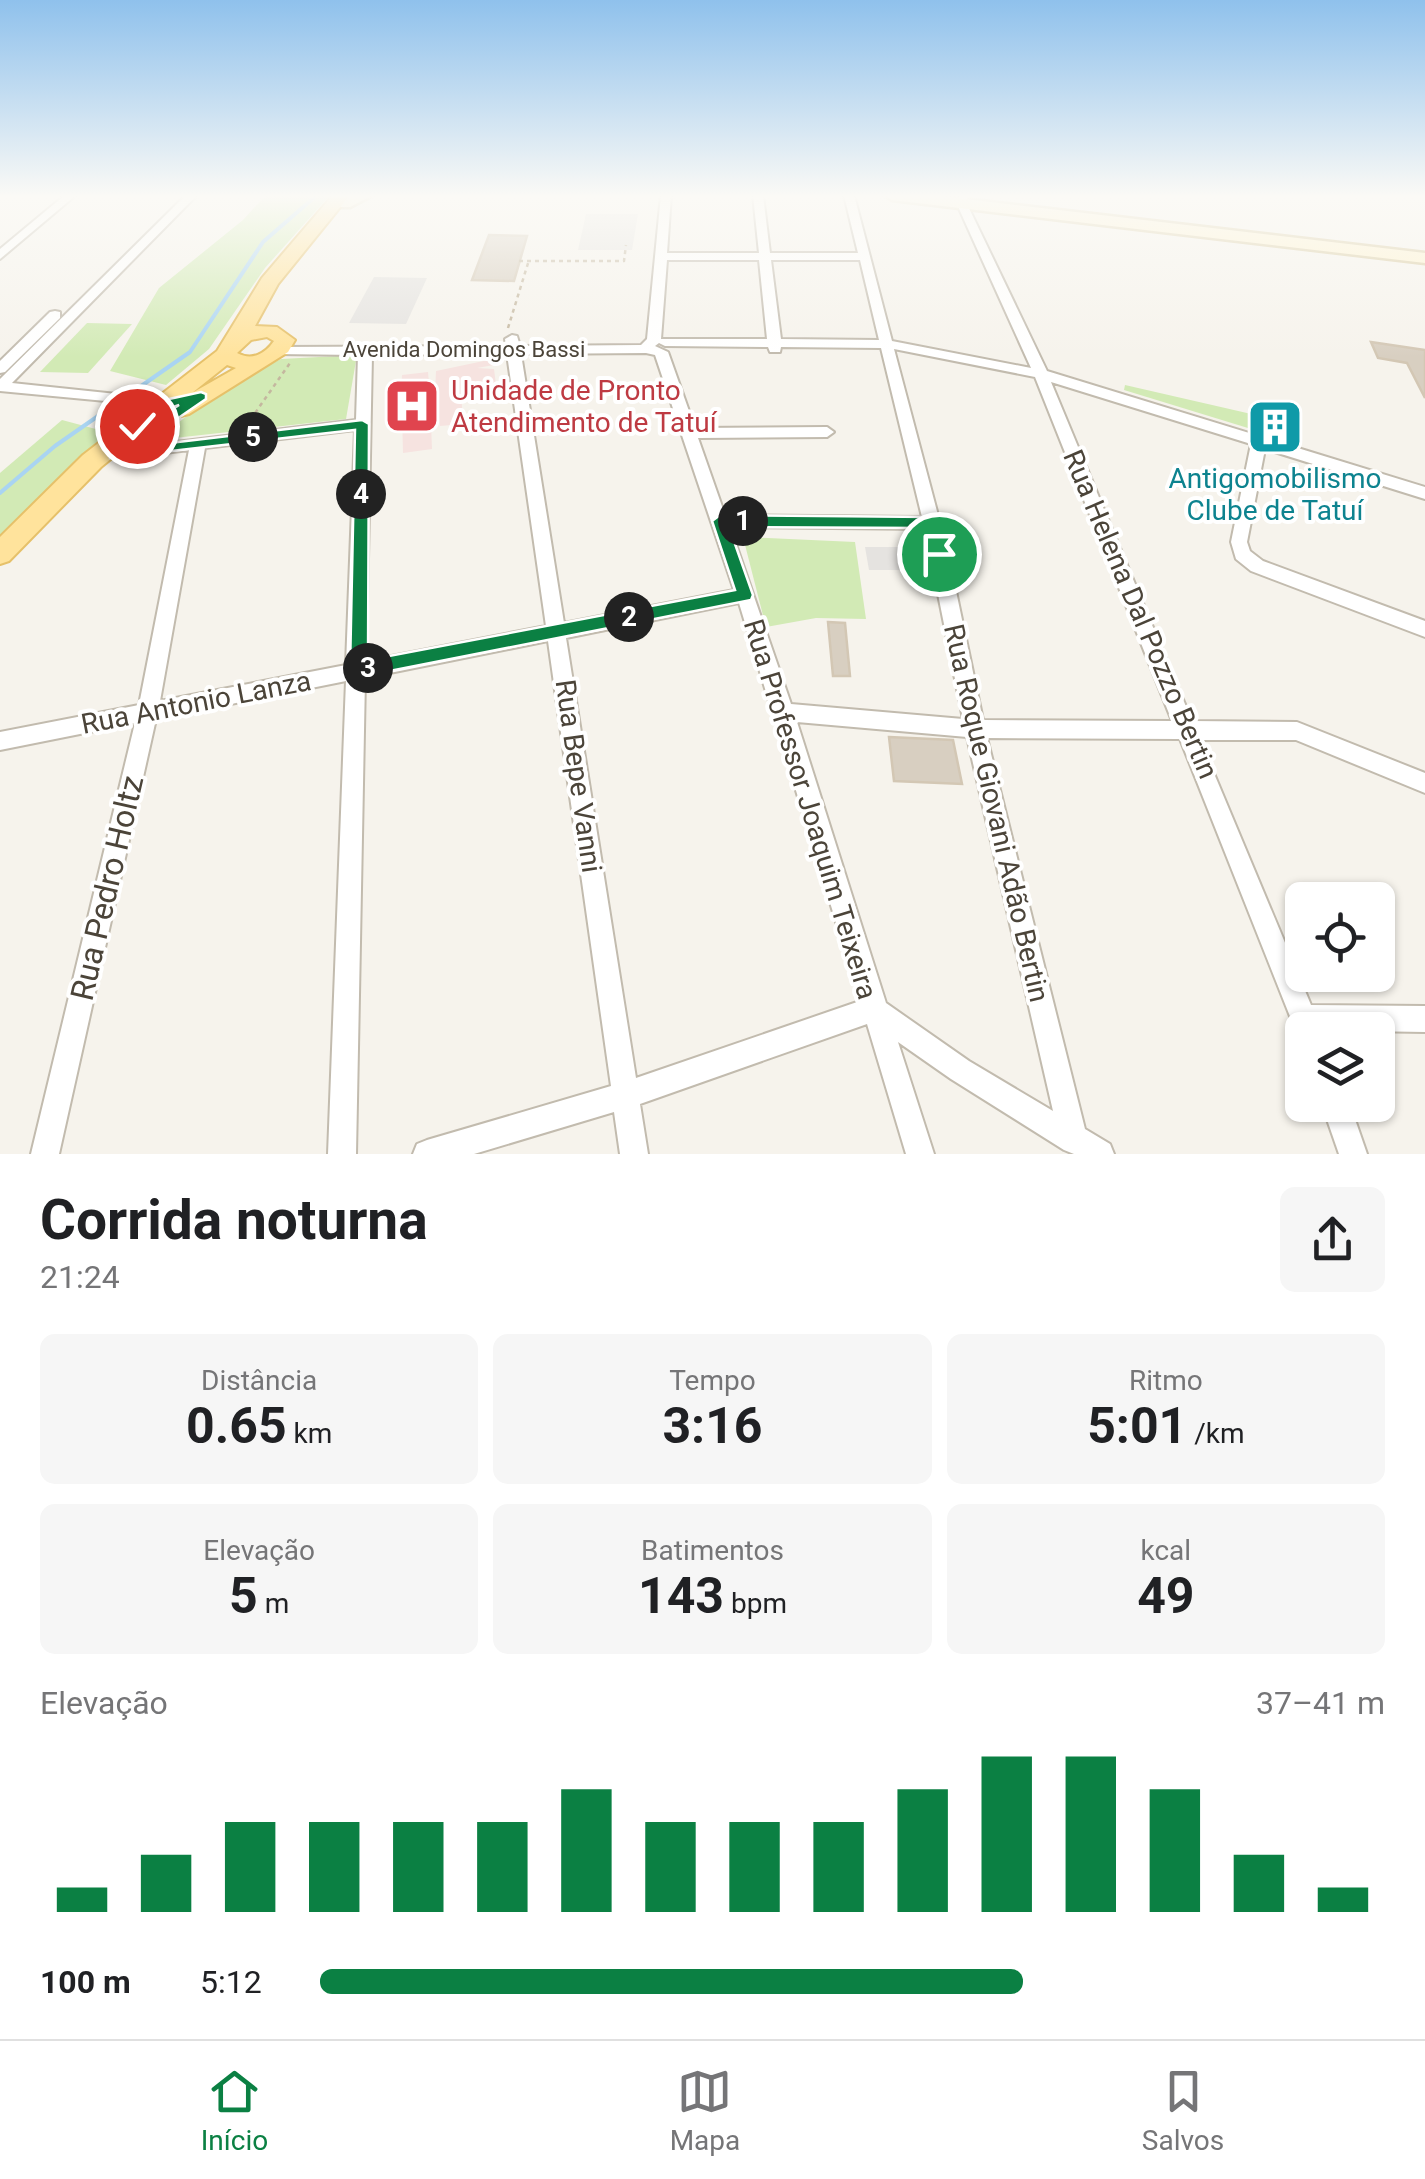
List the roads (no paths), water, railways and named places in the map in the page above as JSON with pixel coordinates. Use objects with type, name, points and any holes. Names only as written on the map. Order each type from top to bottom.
[{"type":"main road","points":[[0,554],[92,461],[232,347],[269,282],[300,249]]},
{"type":"main road","points":[[280,346],[276,298],[309,249]]},
{"type":"main road","points":[[1352,249],[1425,258]]},
{"type":"main road","points":[[232,347],[244,364],[280,346]]},
{"type":"main road","points":[[0,568],[115,454],[280,346]]},
{"type":"main road","points":[[164,404],[201,396]]},
{"type":"street","points":[[0,382],[125,249]]},
{"type":"street","points":[[0,382],[137,249]]},
{"type":"street","name":"Rua Professor Joaquim Teixeira","points":[[659,249],[657,346],[745,595],[920,1154]]},
{"type":"street","points":[[763,249],[774,345]]},
{"type":"street","name":"Rua Roque Giovani Adão Bertin","points":[[864,249],[894,348],[974,728],[1074,1140]]},
{"type":"street","name":"Rua Helena Dal Pozzo Bertin","points":[[984,249],[1041,374],[1190,732],[1301,1012]]},
{"type":"street","points":[[658,256],[866,257]]},
{"type":"street","name":"Avenida Domingos Bassi","points":[[280,346],[365,349],[509,342]]},
{"type":"street","name":"Avenida Domingos Bassi","points":[[280,346],[509,342],[894,348],[1041,374],[1425,494]]},
{"type":"street","name":"Rua Bepe Vanni","points":[[509,342],[558,631],[634,1154]]},
{"type":"street","points":[[342,1154],[359,670],[365,349]]},
{"type":"street","points":[[0,382],[164,404]]},
{"type":"street","points":[[115,454],[362,424]]},
{"type":"street","points":[[687,433],[828,432]]},
{"type":"street","points":[[1259,440],[1239,542],[1242,554],[1256,566],[1425,629]]},
{"type":"street","name":"Rua Pedro Holtz","points":[[45,1154],[148,712],[198,443]]},
{"type":"street","points":[[720,521],[931,522]]},
{"type":"street","name":"Rua Antonio Lanza","points":[[0,741],[745,595]]},
{"type":"street","points":[[780,712],[974,728],[1296,731],[1425,783]]},
{"type":"street","points":[[427,1154],[626,1095],[873,1008],[960,1070],[1100,1154]]},
{"type":"street","points":[[1395,1020],[1425,1019]]},
{"type":"street","points":[[1342,1122],[1353,1154]]},
{"type":"waterway","points":[[0,493],[55,446],[190,352],[258,249]]},
{"type":"place","name":"Unidade de Pronto Atendimento de Tatuí","points":[[412,406]]},
{"type":"place","name":"Antigomobilismo Clube de Tatuí","points":[[1275,427]]}]
